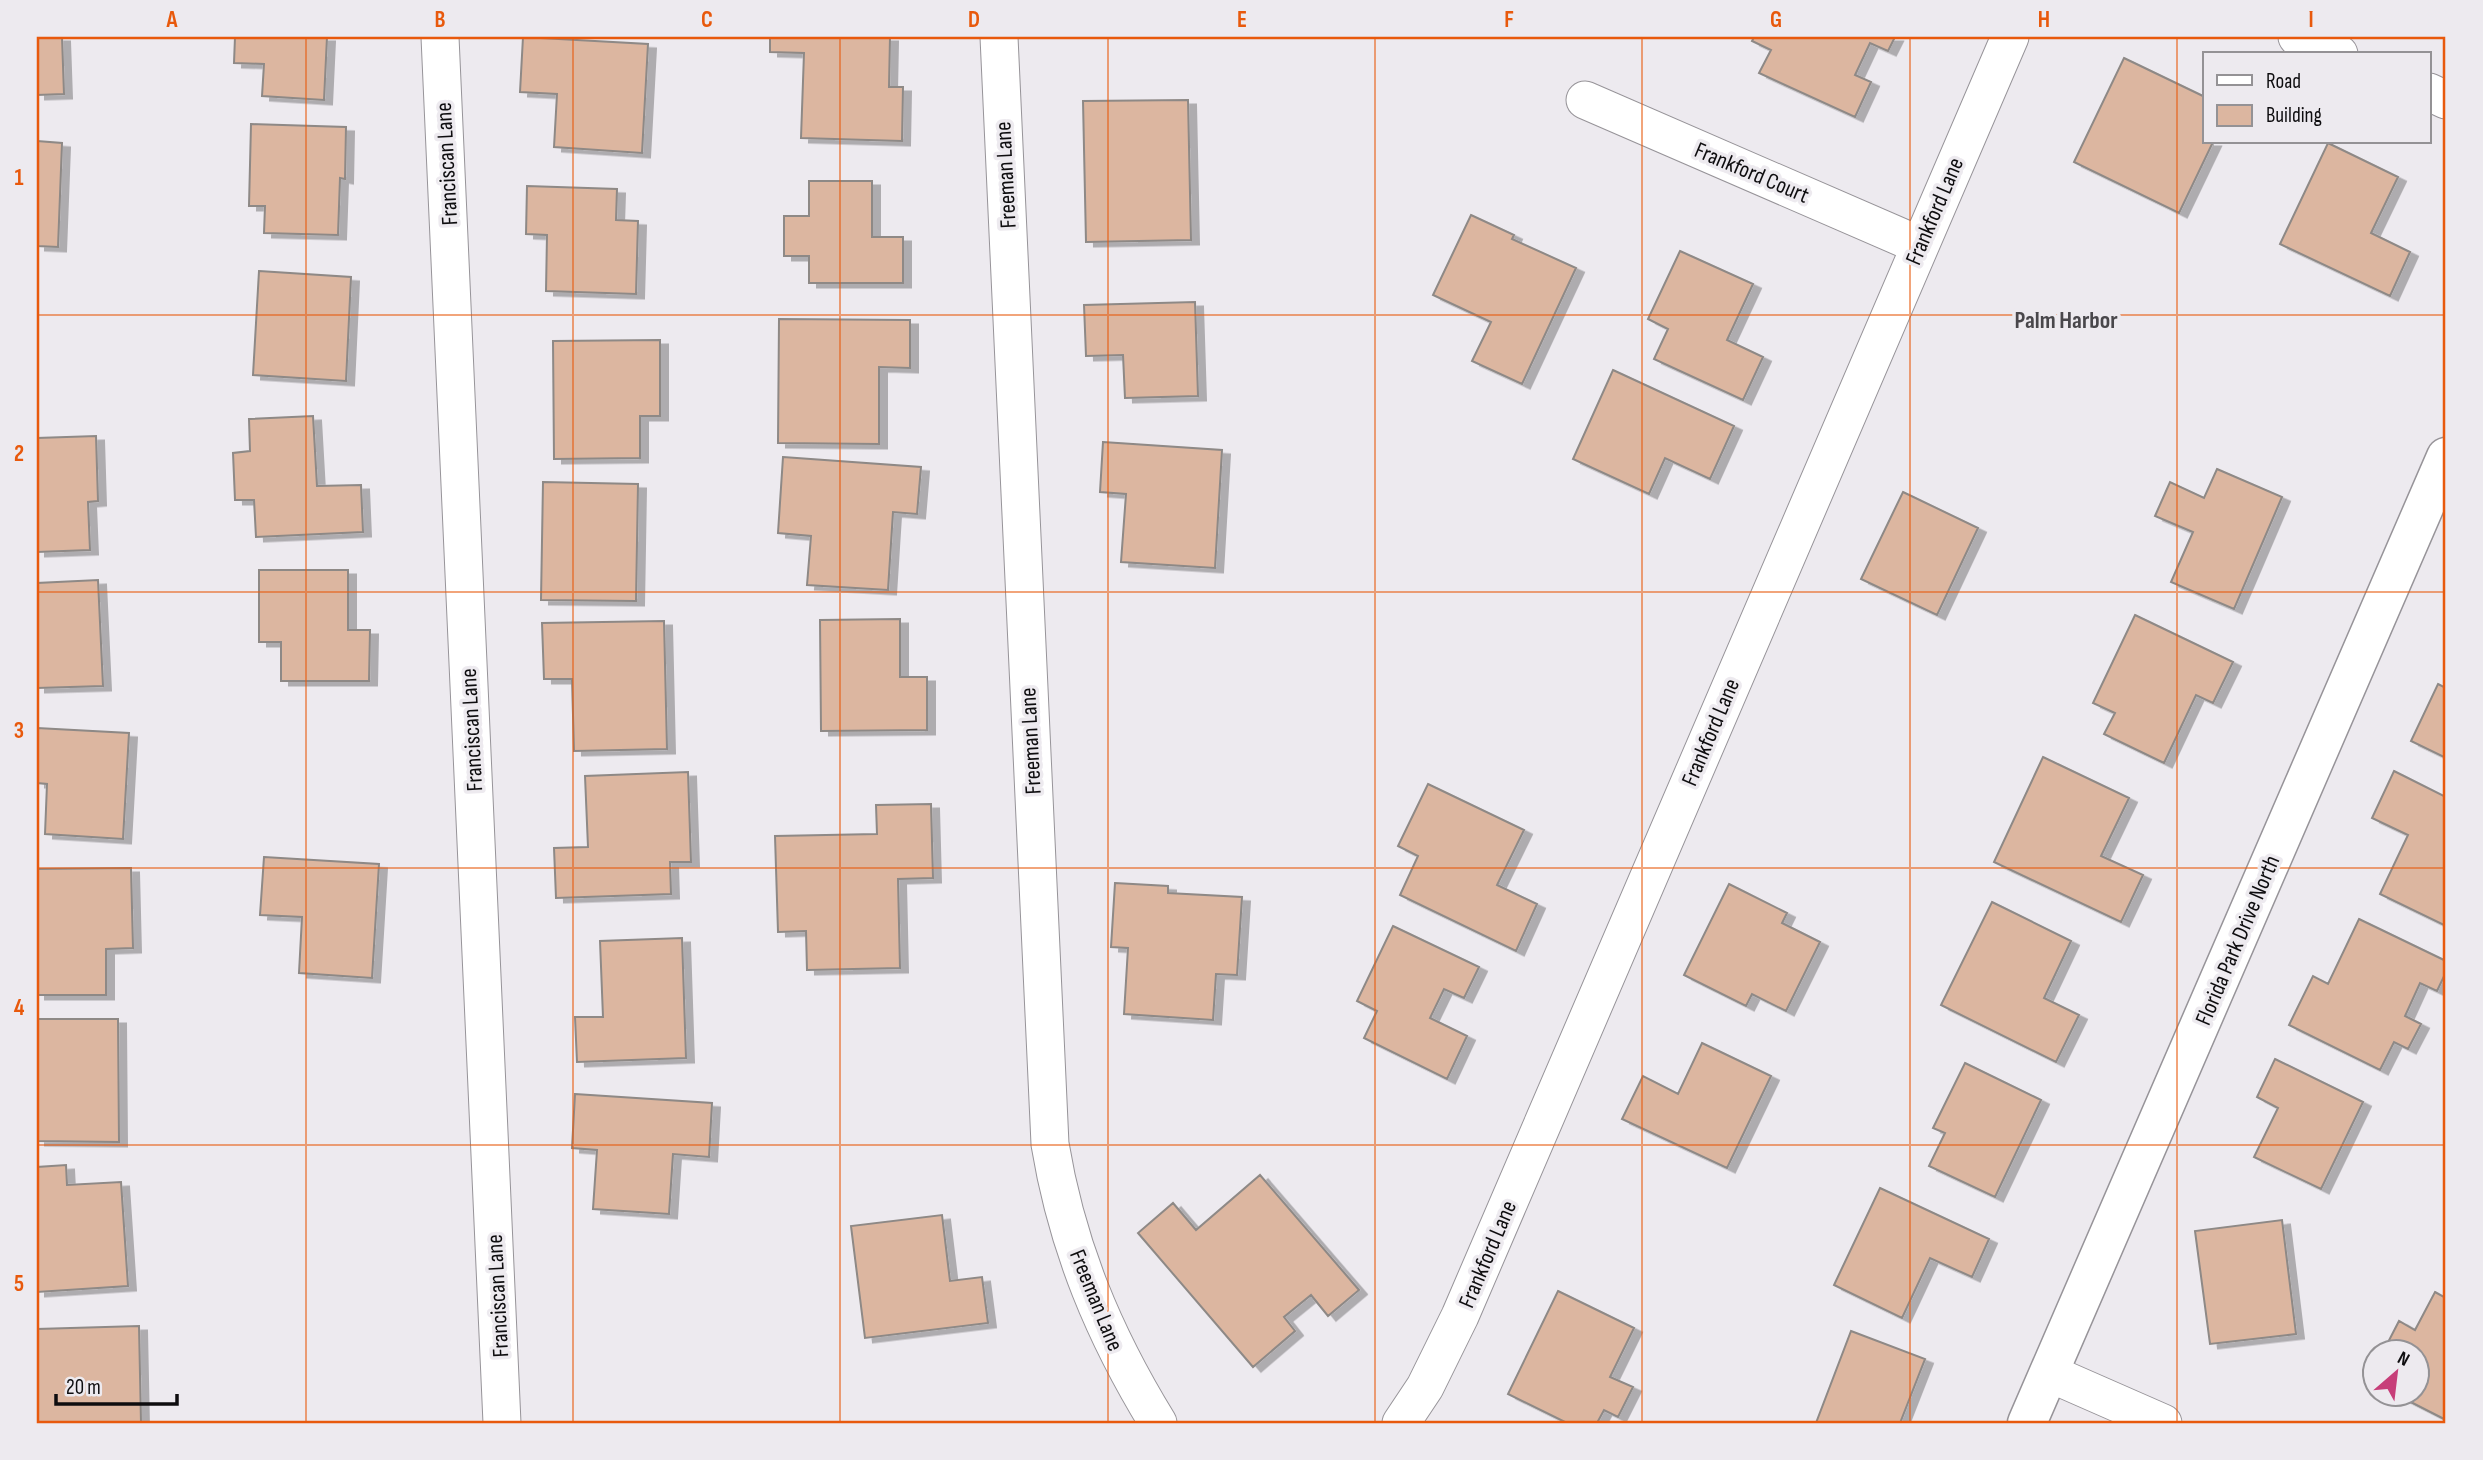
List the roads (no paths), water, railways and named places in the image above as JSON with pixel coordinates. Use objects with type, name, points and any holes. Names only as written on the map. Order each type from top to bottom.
[{"type":"street","name":"Franciscan Lane","points":[[440,37],[502,1423]]},
{"type":"street","name":"Freeman Lane","points":[[999,37],[1050,1144],[1064,1215],[1087,1283],[1117,1353],[1158,1423]]},
{"type":"street","name":"Frankford Lane","points":[[1401,1423],[1425,1387],[1460,1317],[2010,37]]},
{"type":"street","points":[[2297,37],[2334,52]]},
{"type":"street","points":[[2430,92],[2446,100]]},
{"type":"street","name":"Frankford Court","points":[[1585,100],[1919,244]]},
{"type":"street","name":"Florida Park Drive North","points":[[2027,1423],[2446,457]]},
{"type":"street","points":[[2049,1373],[2163,1423]]},
{"type":"district","name":"Palm Harbor","points":[[2066,320]]}]
